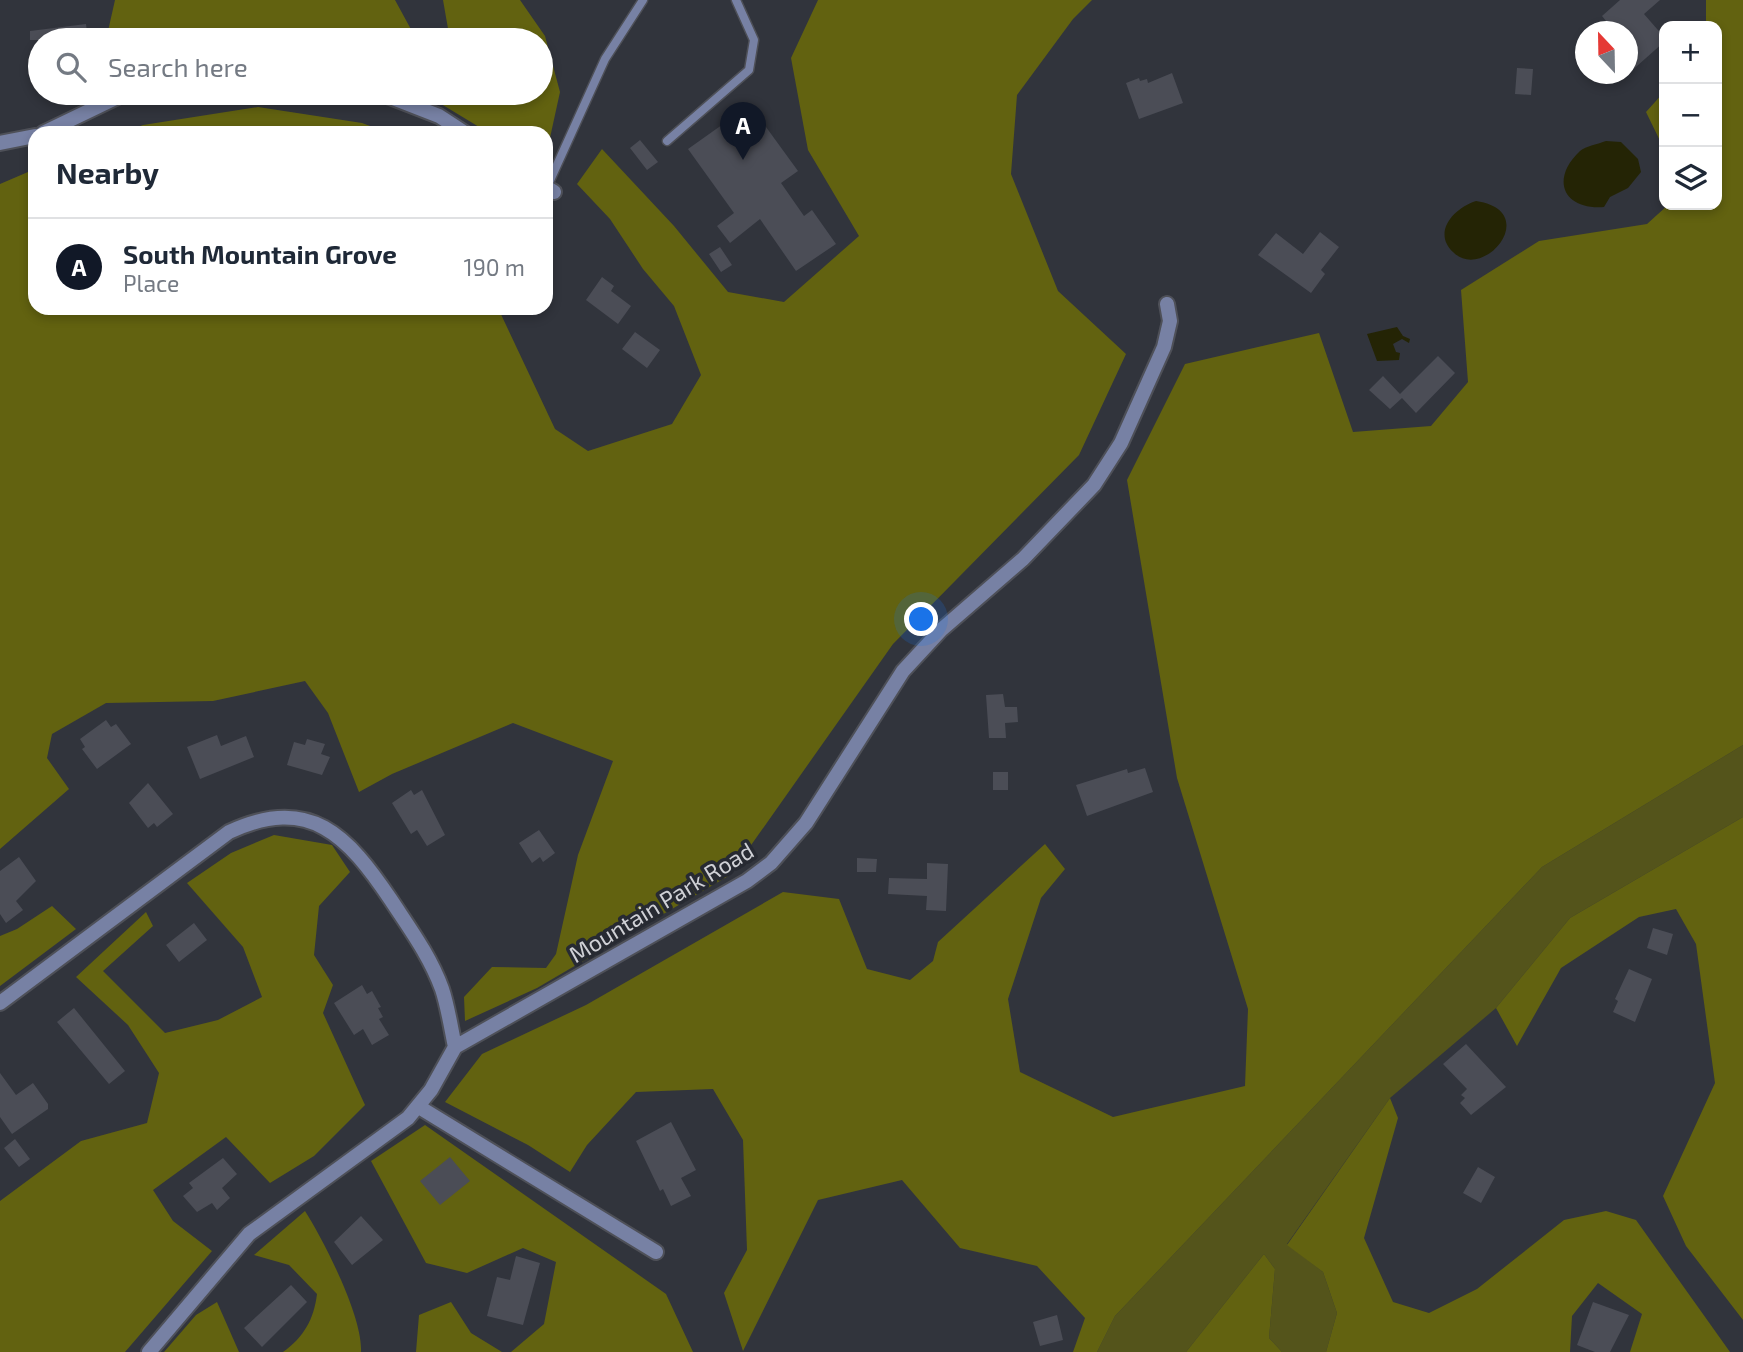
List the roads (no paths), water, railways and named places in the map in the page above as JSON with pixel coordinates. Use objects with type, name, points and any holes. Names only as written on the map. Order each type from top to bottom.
[{"type":"street","points":[[58,126],[101,105]]},
{"type":"street","points":[[412,105],[453,126]]},
{"type":"street","points":[[0,143],[28,137]]},
{"type":"street","name":"Mountain Park Road","points":[[149,1352],[248,1234],[419,1107],[455,1047],[747,881],[792,841],[921,650],[1023,559],[1094,485],[1121,443],[1164,346],[1170,321],[1167,304]]},
{"type":"street","points":[[0,1003],[229,832],[248,823],[292,818],[332,831],[363,859],[434,971],[443,992],[455,1047]]},
{"type":"street","points":[[419,1107],[656,1252]]},
{"type":"lane","points":[[553,180],[605,59],[643,0]]},
{"type":"lane","points":[[667,141],[749,70],[754,40],[739,2]]},
{"type":"place","name":"South Mountain Grove","points":[[743,160]]}]
